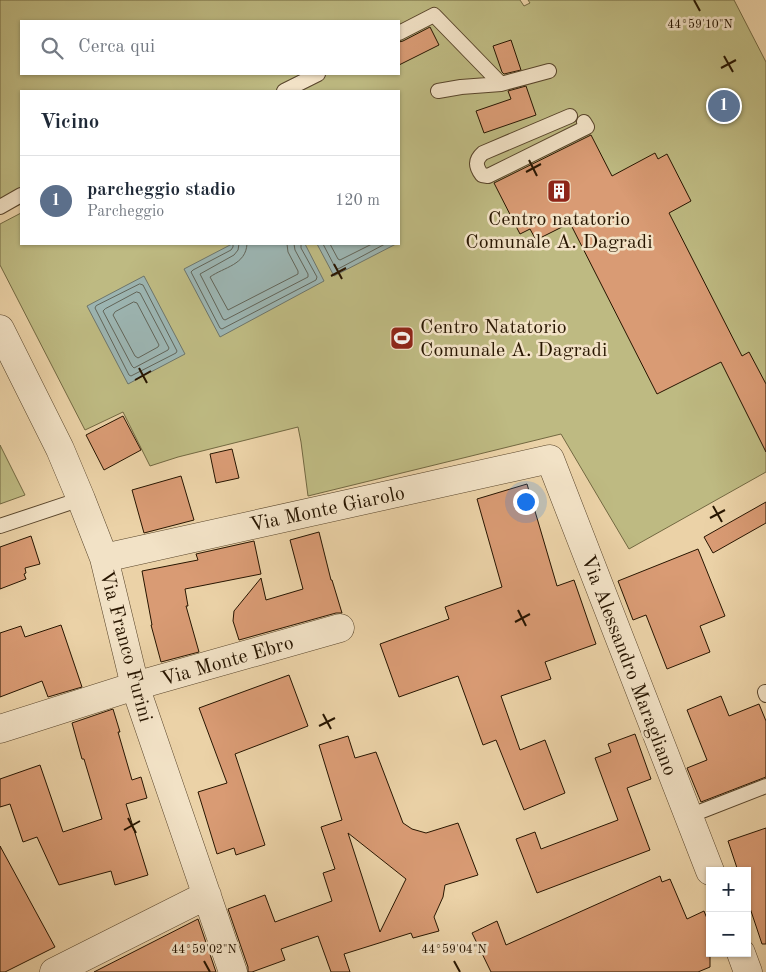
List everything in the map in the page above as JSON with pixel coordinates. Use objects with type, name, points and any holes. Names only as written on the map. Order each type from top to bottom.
[{"type":"street","name":"Via Franco Furini","points":[[0,328],[60,449],[82,499],[104,558],[135,686],[234,972]]},
{"type":"street","name":"Via Monte Giarolo","points":[[104,558],[550,459]]},
{"type":"street","name":"Via Alessandro Maragliano","points":[[550,459],[708,867]]},
{"type":"street","name":"Via Monte Ebro","points":[[0,729],[135,686],[340,628]]},
{"type":"street","points":[[54,972],[207,895]]},
{"type":"street","points":[[742,957],[748,972]]},
{"type":"lane","points":[[400,32],[434,15],[501,84]]},
{"type":"lane","points":[[438,91],[501,84],[549,71]]},
{"type":"lane","points":[[286,90],[316,75]]},
{"type":"lane","points":[[570,116],[483,153],[478,157],[477,161],[479,172],[482,175],[488,176],[587,127],[584,122]]},
{"type":"lane","points":[[0,207],[20,196]]},
{"type":"lane","points":[[0,526],[82,499]]},
{"type":"lane","points":[[689,816],[766,786]]},
{"type":"shaded area","name":"Centro Natatorio Comunale A. Dagradi","points":[[0,0],[520,0],[524,6],[530,3],[528,0],[734,0],[766,62],[766,472],[629,549],[561,434],[308,496],[298,427],[178,457],[150,466],[123,412],[85,430],[0,265],[0,224],[20,214],[20,245],[400,245],[400,90],[20,90],[20,204],[0,214]]},
{"type":"shaded area","points":[[0,445],[25,495],[0,504]]},
{"type":"water","points":[[230,245],[306,245],[324,281],[220,337],[184,269]]},
{"type":"water","points":[[318,245],[394,245],[334,276]]},
{"type":"water","points":[[144,276],[185,354],[128,384],[87,306]]},
{"type":"building","points":[[430,27],[439,45],[400,64],[400,42]]},
{"type":"building","points":[[511,40],[521,70],[504,74],[493,46]]},
{"type":"building","points":[[526,86],[536,115],[484,133],[476,111],[511,99],[508,91]]},
{"type":"building","points":[[591,135],[612,176],[655,153],[658,159],[667,154],[691,201],[669,213],[742,356],[749,352],[766,384],[766,452],[721,362],[657,394],[570,223],[536,240],[530,229],[520,234],[494,183]]},
{"type":"building","points":[[123,416],[141,450],[104,470],[86,435]]},
{"type":"building","points":[[232,449],[239,478],[216,483],[210,454]]},
{"type":"building","points":[[181,476],[194,520],[144,533],[132,490]]},
{"type":"building","points":[[527,484],[557,586],[574,580],[596,644],[545,662],[551,679],[501,696],[520,750],[545,740],[565,793],[524,810],[496,740],[483,745],[458,676],[399,697],[380,644],[449,619],[445,607],[502,587],[477,499]]},
{"type":"building","points":[[766,502],[766,523],[713,553],[704,537]]},
{"type":"building","points":[[319,532],[331,580],[342,613],[336,613],[239,640],[233,621],[234,611],[261,578],[266,600],[303,589],[290,540]]},
{"type":"building","points":[[31,536],[40,564],[25,568],[26,573],[24,574],[26,579],[0,589],[0,547]]},
{"type":"building","points":[[254,541],[261,574],[185,589],[188,606],[186,606],[199,652],[161,662],[151,625],[142,571],[198,560],[196,554]]},
{"type":"building","points":[[698,549],[725,616],[700,626],[710,652],[667,669],[646,615],[633,620],[618,581]]},
{"type":"building","points":[[61,625],[82,687],[48,697],[42,681],[0,697],[0,633],[21,626],[25,637]]},
{"type":"building","points":[[289,675],[308,726],[235,754],[265,845],[236,855],[234,848],[217,854],[198,792],[227,783],[199,708]]},
{"type":"building","points":[[721,696],[729,716],[759,704],[766,721],[766,777],[701,802],[687,768],[707,760],[687,710]]},
{"type":"building","points":[[113,709],[132,780],[141,777],[147,798],[126,804],[148,875],[115,885],[111,871],[59,885],[37,837],[23,842],[10,804],[0,807],[0,779],[40,765],[63,832],[102,819],[72,723]]},
{"type":"building","points":[[635,734],[651,779],[627,788],[650,850],[537,893],[516,839],[535,832],[541,849],[618,820],[595,758],[611,752],[608,744]]},
{"type":"building","points":[[348,736],[355,758],[376,752],[403,823],[412,829],[426,833],[458,823],[478,875],[445,885],[443,897],[434,917],[439,931],[413,938],[411,933],[344,954],[350,972],[331,972],[318,936],[281,949],[285,960],[248,972],[248,967],[228,909],[265,895],[275,922],[332,901],[323,873],[335,869],[321,827],[342,820],[319,745]],"holes":[[[348,833],[406,879],[380,932]]]},
{"type":"building","points":[[766,828],[766,944],[762,944],[751,911],[751,867],[737,867],[728,841]]},
{"type":"building","points":[[0,846],[55,947],[5,972],[0,972]]},
{"type":"building","points":[[660,876],[662,882],[670,879],[687,919],[704,911],[706,916],[706,957],[710,957],[710,967],[698,972],[491,972],[472,933],[497,921],[506,945]]},
{"type":"building","points":[[198,919],[216,972],[94,972]]},
{"type":"place","name":"parcheggio stadio","points":[[724,106]]},
{"type":"place","name":"Centro natatorio Comunale A. Dagradi","points":[[559,191]]},
{"type":"place","name":"Centro Natatorio Comunale A. Dagradi","points":[[402,338]]}]
